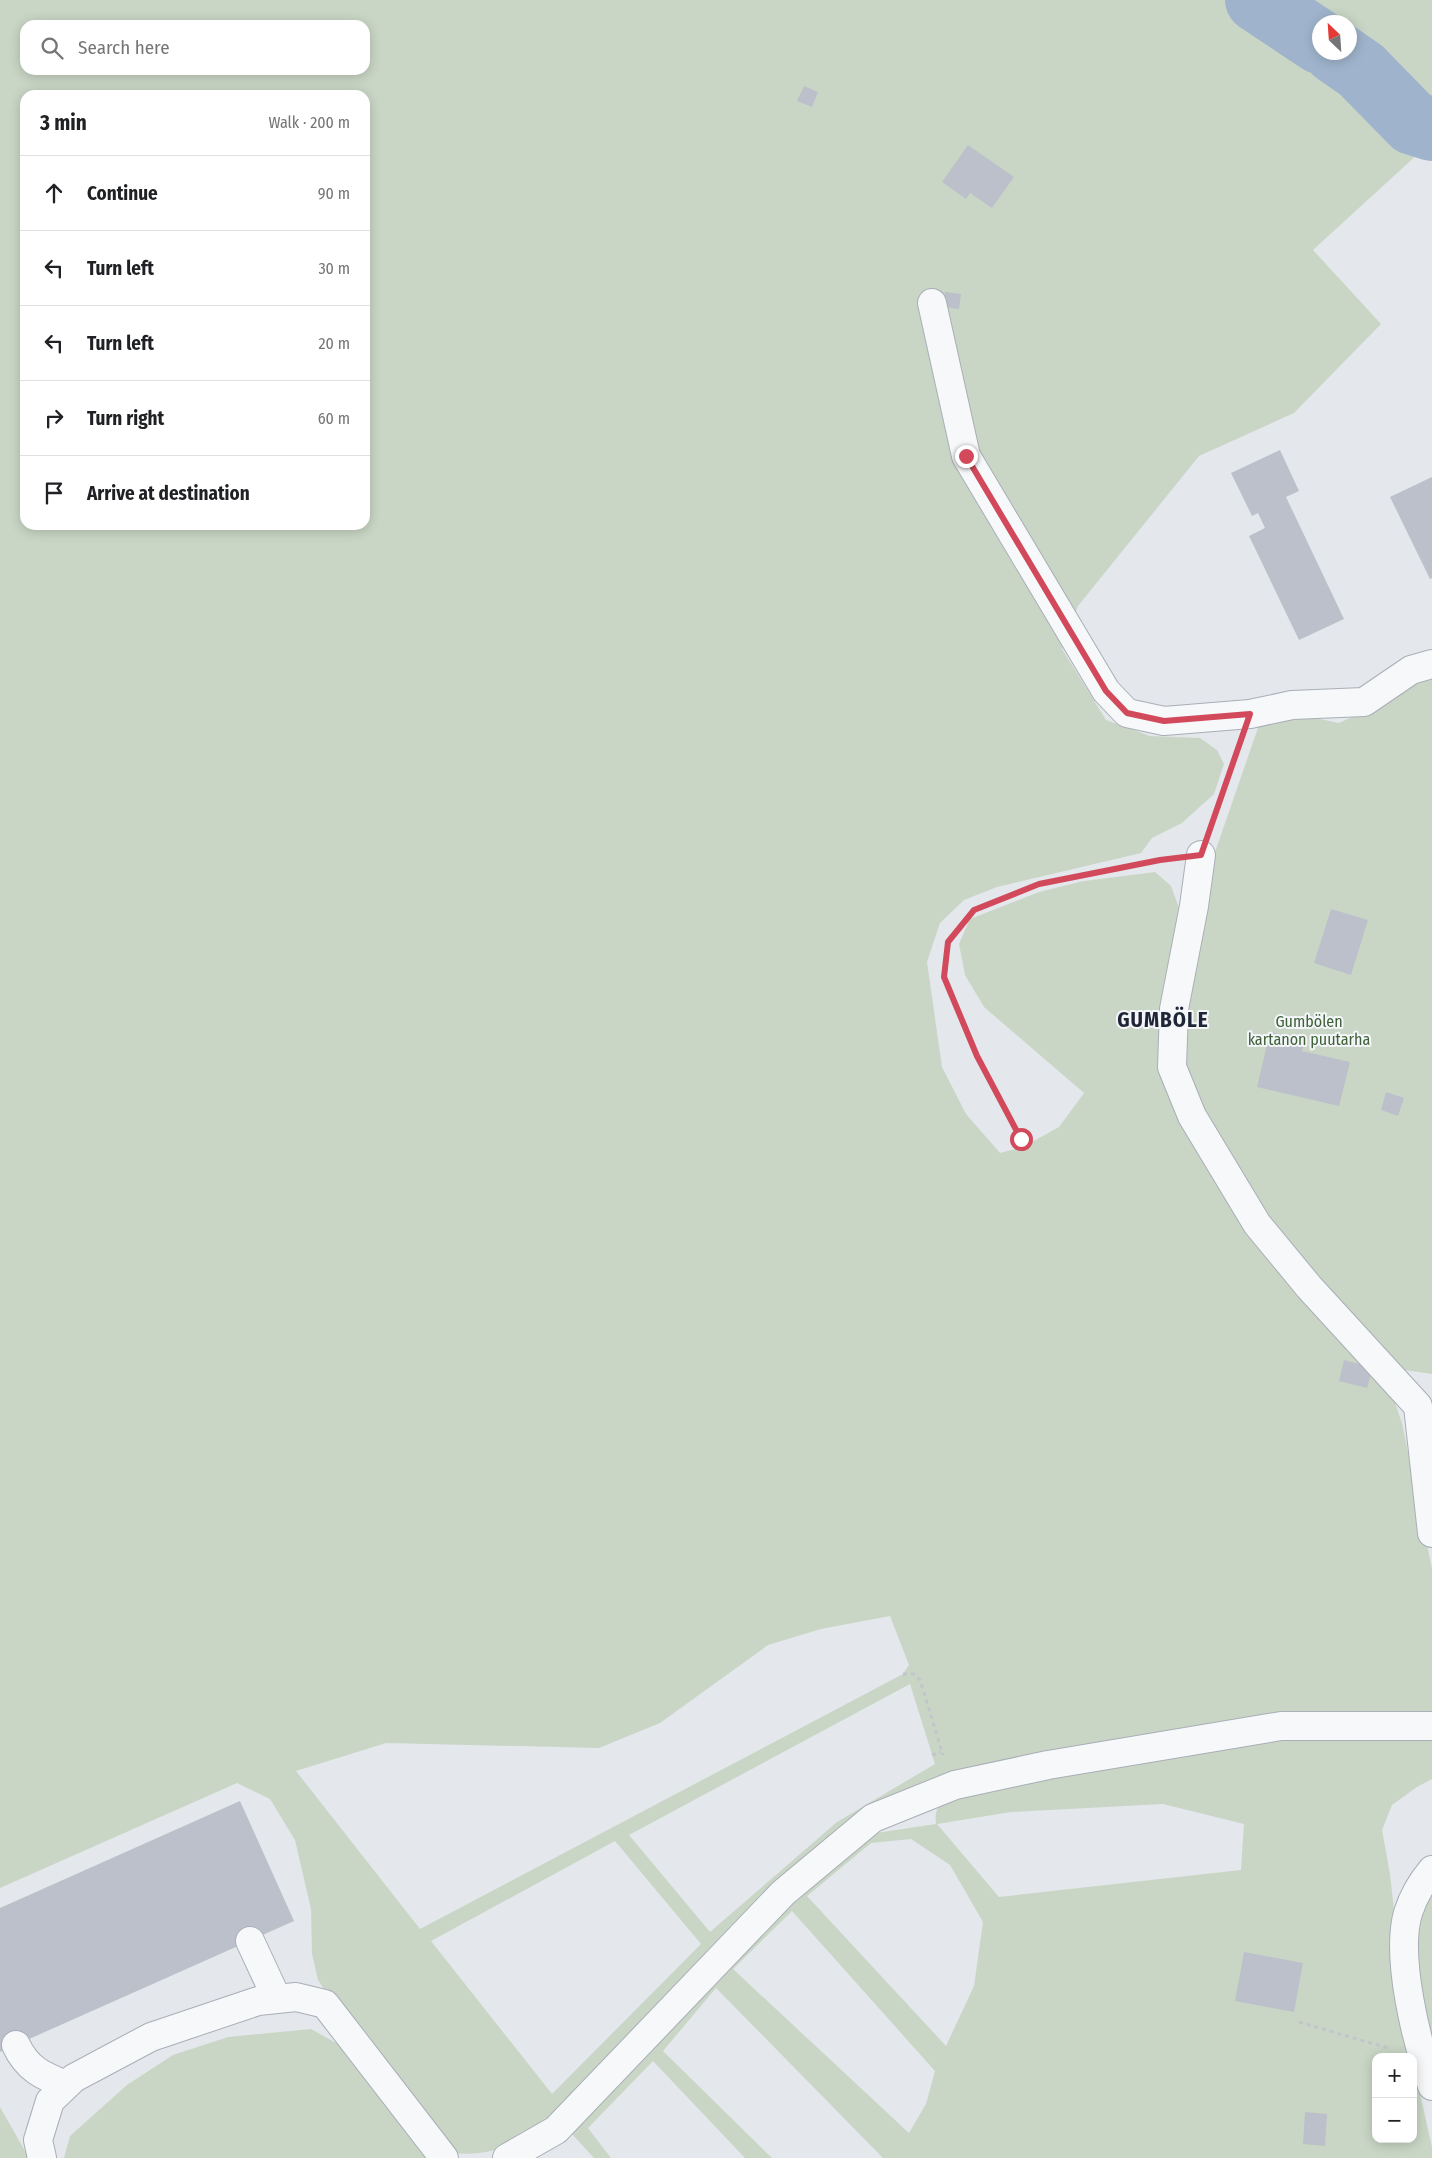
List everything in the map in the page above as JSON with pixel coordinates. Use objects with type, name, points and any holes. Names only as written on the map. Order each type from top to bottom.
[{"type":"street","points":[[932,303],[966,456],[1106,691],[1127,713],[1164,721],[1250,714],[1292,705],[1364,702],[1412,670],[1432,664]]},
{"type":"street","points":[[1201,855],[1194,906],[1174,1009],[1172,1067],[1192,1116],[1257,1224],[1309,1287],[1418,1406],[1432,1533]]},
{"type":"street","points":[[507,2158],[556,2130],[783,1893],[873,1818],[955,1785],[1048,1765],[1281,1726],[1432,1726]]},
{"type":"street","points":[[1432,1870],[1421,1883],[1408,1914],[1404,1964],[1422,2058],[1432,2086]]},
{"type":"street","points":[[250,1941],[277,1999]]},
{"type":"street","points":[[42,2158],[38,2140],[50,2101],[74,2078],[151,2037],[258,2001],[296,1996],[325,2004],[444,2158]]},
{"type":"street","points":[[16,2045],[23,2060],[43,2076],[66,2086]]},
{"type":"path","points":[[1021,1139],[977,1056],[944,977],[948,942],[974,910],[1039,884],[1160,860],[1201,855],[1250,714]]},
{"type":"path","points":[[903,1674],[914,1674],[920,1680],[942,1752],[955,1785]]},
{"type":"path","points":[[932,1755],[942,1752]]},
{"type":"path","points":[[1299,2022],[1422,2058]]},
{"type":"green space","name":"Gumbölen kartanon puutarha","points":[[0,0],[1432,0],[1432,156],[1419,153],[1313,250],[1381,324],[1294,413],[1199,456],[1078,606],[1062,649],[1106,720],[1150,736],[1200,738],[1217,750],[1224,764],[1214,794],[1182,823],[1152,838],[1141,853],[997,887],[964,900],[940,923],[927,962],[942,1067],[966,1114],[1000,1153],[1023,1147],[1059,1127],[1084,1093],[984,1007],[965,975],[959,944],[970,919],[1039,892],[1084,881],[1155,872],[1171,886],[1181,913],[1213,858],[1259,725],[1305,716],[1339,723],[1376,706],[1427,678],[1432,678],[1432,1374],[1398,1369],[1387,1380],[1402,1423],[1432,1569],[1432,1716],[893,1802],[563,2110],[513,2143],[486,2152],[471,2154],[454,2153],[342,2017],[318,1980],[312,1954],[311,1909],[295,1840],[270,1799],[237,1783],[0,1888]],"holes":[[[890,1616],[909,1665],[903,1674],[420,1929],[296,1771],[386,1743],[599,1748],[660,1723],[768,1645],[821,1629]],[[910,1684],[935,1764],[837,1822],[710,1932],[629,1835]],[[615,1841],[701,1944],[552,2094],[431,1941]]]},
{"type":"green space","points":[[1416,1731],[1432,1741],[1432,1779],[1392,1805],[1382,1830],[1394,1910],[1394,1980],[1411,2053],[1372,2053],[1372,2143],[1417,2143],[1417,2081],[1432,2147],[1432,2158],[883,2158],[716,1988],[663,2051],[772,2158],[745,2158],[653,2061],[588,2128],[611,2158],[594,2158],[572,2134],[568,2126],[766,1918],[876,1833],[936,1824],[938,1807],[950,1796],[1284,1734]],"holes":[[[1163,1804],[1244,1824],[1241,1870],[999,1897],[937,1824],[1011,1812]],[[911,1839],[950,1865],[983,1922],[974,1986],[946,2046],[807,1896],[871,1843]],[[792,1911],[935,2071],[926,2104],[909,2133],[733,1969]]]},
{"type":"green space","points":[[1432,1880],[1432,2060],[1409,1964],[1416,1904]]},
{"type":"green space","points":[[311,2029],[347,2049],[428,2158],[64,2158],[70,2136],[127,2085],[173,2055],[228,2037]]},
{"type":"green space","points":[[0,2107],[29,2158],[0,2158]]},
{"type":"building","points":[[804,86],[818,92],[812,107],[797,101]]},
{"type":"building","points":[[968,145],[1014,177],[992,208],[970,193],[966,199],[942,182]]},
{"type":"building","points":[[945,292],[961,294],[959,309],[944,307]]},
{"type":"building","points":[[1280,450],[1299,491],[1286,497],[1344,619],[1299,640],[1249,536],[1265,528],[1258,513],[1252,516],[1231,473]]},
{"type":"building","points":[[1432,477],[1432,578],[1430,579],[1390,497]]},
{"type":"building","points":[[1331,909],[1368,920],[1351,975],[1314,963]]},
{"type":"building","points":[[1270,1032],[1305,1040],[1302,1051],[1350,1062],[1339,1106],[1257,1087]]},
{"type":"building","points":[[1386,1092],[1404,1098],[1398,1116],[1381,1110]]},
{"type":"building","points":[[1344,1360],[1373,1368],[1367,1388],[1339,1381]]},
{"type":"building","points":[[240,1801],[294,1921],[0,2052],[0,1908]]},
{"type":"building","points":[[1244,1952],[1303,1963],[1294,2012],[1235,2001]]},
{"type":"building","points":[[1305,2112],[1327,2114],[1325,2146],[1303,2144]]},
{"type":"waterway","points":[[1257,0],[1312,37]]},
{"type":"waterway","points":[[1347,60],[1361,70],[1413,123],[1432,129]]},
{"type":"district","name":"GUMBÖLE","points":[[1163,1020]]},
{"type":"route","points":[[966,456],[1106,691],[1127,713],[1164,721],[1250,714],[1201,855],[1160,860],[1039,884],[974,910],[948,942],[944,977],[977,1056],[1021,1139]]}]
